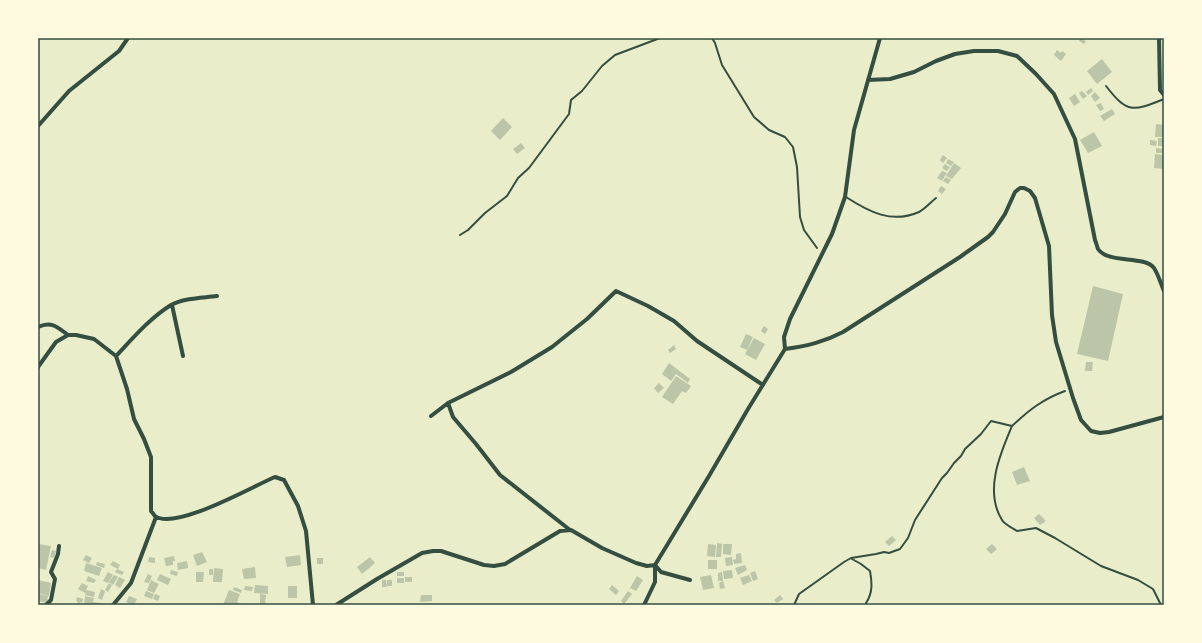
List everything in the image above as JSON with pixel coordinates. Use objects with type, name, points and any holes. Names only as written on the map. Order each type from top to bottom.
[{"type":"street","points":[[38,126],[69,91],[119,51],[128,38]]},
{"type":"street","points":[[644,605],[654,582],[655,565],[785,349],[784,337],[790,319],[832,234],[845,197],[854,130],[880,38]]},
{"type":"street","points":[[1159,38],[1160,90],[1164,95]]},
{"type":"street","points":[[868,80],[890,79],[914,72],[936,61],[974,51],[998,51],[1017,56],[1054,94],[1075,139],[1098,249],[1104,254],[1147,263],[1153,268],[1164,291]]},
{"type":"street","points":[[785,349],[807,346],[828,340],[960,257],[993,232],[1005,214],[1015,192],[1020,188],[1024,188],[1030,191],[1035,198],[1049,246],[1052,315],[1056,342],[1081,420],[1091,431],[1100,433],[1109,432],[1164,417]]},
{"type":"street","points":[[431,416],[448,403],[511,372],[552,347],[586,319],[616,291],[648,306],[674,321],[697,341],[762,385]]},
{"type":"street","points":[[116,356],[141,330],[172,305],[189,299],[217,296]]},
{"type":"street","points":[[172,305],[183,356]]},
{"type":"street","points":[[38,327],[47,324],[55,325],[68,335]]},
{"type":"street","points":[[38,366],[56,342],[68,335],[76,335],[94,340],[116,356],[127,390],[134,419],[151,457],[151,511],[156,517],[168,520],[186,517],[210,508],[275,477],[284,480],[298,506],[306,531],[313,605]]},
{"type":"street","points":[[448,403],[453,417],[500,475],[571,530],[602,548],[636,563],[647,566],[655,565]]},
{"type":"street","points":[[113,605],[131,583],[156,517]]},
{"type":"street","points":[[336,605],[422,553],[441,551],[484,565],[494,566],[505,564],[560,531],[571,530]]},
{"type":"street","points":[[46,605],[51,600],[55,579],[51,572],[58,554],[59,546]]},
{"type":"street","points":[[655,565],[661,572],[690,580]]},
{"type":"lane","points":[[1106,86],[1117,100],[1129,108],[1143,107],[1164,99]]},
{"type":"lane","points":[[845,197],[864,209],[887,216],[900,218],[920,211],[936,198]]},
{"type":"path","points":[[460,235],[468,230],[485,213],[507,196],[518,178],[529,168],[570,114],[571,100],[582,91],[602,66],[615,56],[660,38]]},
{"type":"path","points":[[712,38],[722,65],[754,117],[769,130],[785,137],[793,148],[797,167],[800,217],[804,230],[822,254]]},
{"type":"path","points":[[1070,389],[1048,397],[1023,415],[1012,426],[1000,454],[995,482],[994,499],[1003,521],[1017,531],[1036,528],[1101,566],[1138,580],[1153,589],[1161,605]]},
{"type":"path","points":[[794,605],[799,594],[850,558],[880,552],[889,554],[900,549],[908,538],[915,520],[928,498],[936,490],[942,478],[961,456],[965,449],[992,421],[1012,426]]},
{"type":"path","points":[[850,558],[870,571],[872,581],[871,591],[866,605]]},
{"type":"building","points":[[1081,38],[1086,41],[1084,44],[1079,41]]},
{"type":"building","points":[[1057,50],[1066,54],[1061,61],[1054,55]]},
{"type":"building","points":[[1102,59],[1112,72],[1097,84],[1087,71]]},
{"type":"building","points":[[1091,88],[1093,91],[1088,95],[1086,92]]},
{"type":"building","points":[[1082,91],[1087,96],[1083,99],[1079,93]]},
{"type":"building","points":[[1095,92],[1100,98],[1095,102],[1091,96]]},
{"type":"building","points":[[1075,94],[1080,102],[1074,106],[1069,98]]},
{"type":"building","points":[[1101,103],[1104,109],[1100,111],[1096,105]]},
{"type":"building","points":[[1112,109],[1115,114],[1104,121],[1100,116]]},
{"type":"building","points":[[503,118],[512,127],[500,140],[491,131]]},
{"type":"building","points":[[1156,124],[1164,125],[1164,137],[1155,137]]},
{"type":"building","points":[[1094,132],[1102,146],[1088,153],[1080,140]]},
{"type":"building","points":[[1158,138],[1164,138],[1164,146],[1158,146]]},
{"type":"building","points":[[1150,140],[1157,141],[1156,146],[1150,145]]},
{"type":"building","points":[[521,143],[525,148],[517,154],[513,149]]},
{"type":"building","points":[[1156,148],[1164,149],[1164,153],[1156,153]]},
{"type":"building","points":[[1155,154],[1164,155],[1164,169],[1154,168]]},
{"type":"building","points":[[943,155],[947,158],[943,163],[940,160]]},
{"type":"building","points":[[948,159],[954,162],[951,166],[946,163]]},
{"type":"building","points":[[954,163],[961,168],[952,179],[946,176]]},
{"type":"building","points":[[945,164],[950,167],[947,171],[942,168]]},
{"type":"building","points":[[942,171],[947,173],[942,181],[937,178]]},
{"type":"building","points":[[946,177],[951,180],[948,184],[943,181]]},
{"type":"building","points":[[941,186],[946,189],[942,194],[938,191]]},
{"type":"building","points":[[1093,286],[1123,294],[1108,361],[1077,354]]},
{"type":"building","points":[[764,326],[768,329],[765,334],[761,331]]},
{"type":"building","points":[[746,334],[753,337],[747,350],[740,347]]},
{"type":"building","points":[[754,338],[765,344],[756,360],[745,354]]},
{"type":"building","points":[[674,345],[676,349],[670,353],[668,350]]},
{"type":"building","points":[[1086,362],[1093,362],[1092,371],[1085,371]]},
{"type":"building","points":[[669,363],[690,379],[688,383],[676,374],[671,381],[662,374]]},
{"type":"building","points":[[676,376],[691,386],[686,393],[682,391],[673,404],[662,397]]},
{"type":"building","points":[[659,383],[664,388],[658,393],[654,388]]},
{"type":"building","points":[[1024,467],[1030,481],[1017,485],[1012,472]]},
{"type":"building","points":[[1039,514],[1046,521],[1040,525],[1034,518]]},
{"type":"building","points":[[892,536],[896,540],[889,546],[885,542]]},
{"type":"building","points":[[717,543],[722,544],[721,557],[716,557]]},
{"type":"building","points":[[38,544],[51,546],[46,570],[38,568]]},
{"type":"building","points":[[708,544],[716,545],[715,557],[707,556]]},
{"type":"building","points":[[723,544],[732,544],[731,555],[723,554]]},
{"type":"building","points":[[992,544],[997,549],[991,554],[986,549]]},
{"type":"building","points":[[52,550],[56,551],[54,558],[50,557]]},
{"type":"building","points":[[202,552],[207,562],[197,566],[193,555]]},
{"type":"building","points":[[741,553],[742,563],[734,564],[733,560],[736,559],[736,554]]},
{"type":"building","points":[[86,555],[92,558],[89,563],[83,560]]},
{"type":"building","points":[[300,555],[301,565],[287,567],[285,557]]},
{"type":"building","points":[[174,556],[175,561],[173,561],[173,565],[166,566],[164,558]]},
{"type":"building","points":[[149,557],[155,558],[155,563],[148,562]]},
{"type":"building","points":[[370,557],[375,563],[362,574],[357,567]]},
{"type":"building","points":[[732,557],[733,565],[726,566],[725,558]]},
{"type":"building","points":[[317,558],[323,558],[323,564],[317,564]]},
{"type":"building","points":[[708,560],[717,560],[717,569],[708,569]]},
{"type":"building","points":[[113,561],[120,565],[118,569],[110,565]]},
{"type":"building","points":[[187,561],[188,568],[178,570],[177,563]]},
{"type":"building","points":[[97,562],[105,564],[104,568],[96,565]]},
{"type":"building","points":[[86,563],[102,568],[99,576],[84,571]]},
{"type":"building","points":[[745,565],[747,570],[738,575],[735,568]]},
{"type":"building","points":[[255,567],[256,578],[244,579],[242,569]]},
{"type":"building","points":[[214,568],[223,569],[222,582],[213,582]]},
{"type":"building","points":[[117,569],[124,572],[122,575],[115,572]]},
{"type":"building","points":[[209,569],[213,569],[213,575],[209,575]]},
{"type":"building","points":[[171,570],[178,572],[177,576],[170,574]]},
{"type":"building","points":[[732,570],[733,578],[724,579],[723,571]]},
{"type":"building","points":[[755,571],[758,579],[753,581],[750,573]]},
{"type":"building","points":[[108,572],[113,575],[108,583],[103,581]]},
{"type":"building","points":[[196,572],[204,572],[203,582],[196,582]]},
{"type":"building","points":[[397,572],[404,572],[404,576],[397,576]]},
{"type":"building","points":[[722,572],[723,581],[718,581],[718,573]]},
{"type":"building","points":[[148,574],[152,576],[149,583],[144,582]]},
{"type":"building","points":[[160,574],[171,579],[168,585],[157,580]]},
{"type":"building","points":[[114,575],[118,577],[113,585],[109,582]]},
{"type":"building","points":[[711,575],[714,588],[703,590],[700,577]]},
{"type":"building","points":[[749,575],[752,581],[743,585],[740,578]]},
{"type":"building","points":[[88,576],[96,580],[94,583],[86,581]]},
{"type":"building","points":[[637,576],[643,580],[636,591],[630,588]]},
{"type":"building","points":[[119,577],[125,580],[120,588],[115,585]]},
{"type":"building","points":[[405,577],[412,577],[412,582],[405,582]]},
{"type":"building","points":[[397,578],[404,578],[404,583],[397,583]]},
{"type":"building","points":[[38,580],[51,583],[49,596],[38,593]]},
{"type":"building","points":[[151,580],[159,584],[154,593],[147,590]]},
{"type":"building","points":[[382,580],[386,580],[387,587],[382,587]]},
{"type":"building","points":[[387,580],[392,580],[392,586],[387,586]]},
{"type":"building","points":[[723,581],[725,588],[720,589],[719,583]]},
{"type":"building","points":[[82,583],[88,586],[85,593],[78,589]]},
{"type":"building","points":[[109,583],[112,585],[108,592],[105,590]]},
{"type":"building","points":[[255,585],[268,586],[268,594],[254,593]]},
{"type":"building","points":[[612,585],[619,591],[616,595],[609,589]]},
{"type":"building","points":[[245,586],[253,587],[252,591],[244,590]]},
{"type":"building","points":[[288,586],[297,586],[297,598],[288,598]]},
{"type":"building","points":[[234,587],[242,590],[241,593],[233,590]]},
{"type":"building","points":[[101,589],[105,591],[102,600],[98,598]]},
{"type":"building","points":[[86,590],[95,592],[94,597],[85,595]]},
{"type":"building","points":[[229,590],[240,594],[237,602],[244,605],[223,605]]},
{"type":"building","points":[[146,591],[154,594],[152,599],[144,596]]},
{"type":"building","points":[[628,591],[632,594],[624,604],[621,601]]},
{"type":"building","points":[[39,594],[48,596],[47,603],[38,601]]},
{"type":"building","points":[[155,594],[160,596],[158,601],[153,599]]},
{"type":"building","points":[[260,594],[266,595],[265,605],[260,605]]},
{"type":"building","points":[[421,595],[432,595],[432,601],[420,602]]},
{"type":"building","points":[[780,595],[783,599],[777,603],[774,600]]},
{"type":"building","points":[[85,596],[94,598],[93,602],[101,603],[101,605],[84,605]]},
{"type":"building","points":[[129,596],[137,599],[134,605],[126,602]]},
{"type":"building","points":[[77,597],[83,599],[82,603],[80,602],[79,605],[77,605],[78,602],[76,601]]}]
